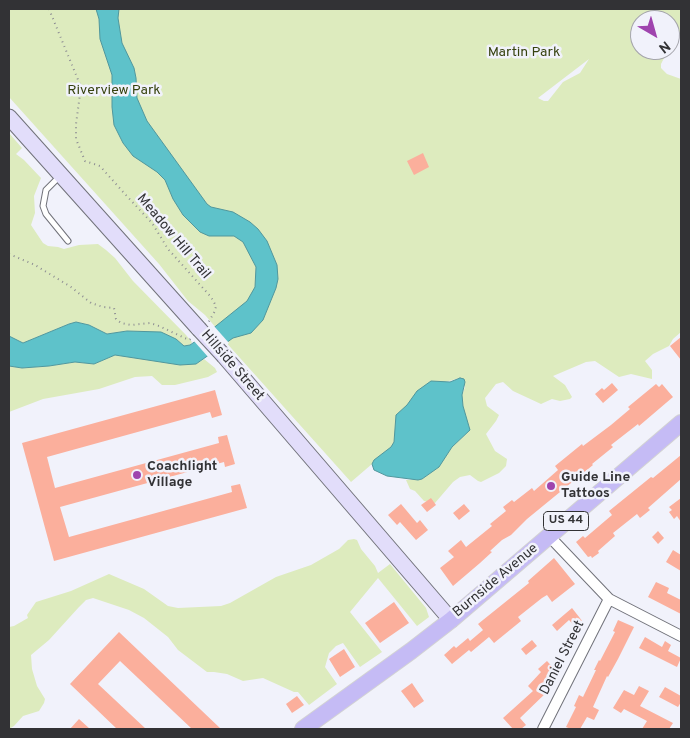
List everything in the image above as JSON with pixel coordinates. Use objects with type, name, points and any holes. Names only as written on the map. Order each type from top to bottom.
[{"type":"main road","name":"Hillside Street","points":[[9,117],[202,328],[451,620]]},
{"type":"main road","name":"Burnside Avenue","points":[[303,729],[451,620],[681,422]]},
{"type":"street","points":[[549,536],[609,599],[681,636]]},
{"type":"street","name":"Daniel Street","points":[[543,729],[609,599]]},
{"type":"lane","points":[[61,175],[46,190],[43,206],[46,214],[68,241]]},
{"type":"path","name":"Meadow Hill Trail","points":[[49,9],[80,87],[76,139],[85,161],[100,166],[152,223],[168,248],[211,297],[216,306],[215,311],[202,328]]},
{"type":"path","points":[[9,254],[35,265],[71,287],[91,303],[114,308],[116,319],[121,323],[131,325],[150,323],[190,340],[202,328]]},
{"type":"green space","points":[[9,9],[681,9],[680,32],[680,10],[630,10],[630,60],[663,60],[661,68],[667,74],[681,79],[681,332],[673,339],[669,346],[653,354],[645,361],[652,370],[652,379],[631,374],[619,377],[595,361],[586,362],[553,376],[565,385],[572,397],[570,399],[560,401],[552,399],[541,404],[513,391],[503,382],[496,384],[485,398],[487,406],[499,415],[486,434],[495,451],[507,459],[506,466],[499,473],[481,482],[470,475],[460,477],[453,482],[435,503],[424,501],[415,491],[410,489],[406,480],[422,479],[437,468],[452,447],[469,431],[469,425],[372,464],[351,482],[223,339],[224,337],[205,315],[188,301],[159,264],[9,97]],"holes":[[[589,59],[580,73],[563,82],[548,101],[538,98]],[[460,378],[465,387],[462,395],[445,382]]]},
{"type":"green space","points":[[9,133],[22,148],[16,154],[41,178],[34,196],[35,213],[31,225],[43,243],[48,246],[64,249],[79,245],[98,244],[115,258],[133,281],[186,335],[192,342],[190,345],[184,346],[176,339],[164,334],[127,331],[107,334],[89,325],[76,322],[23,343],[9,336]]},
{"type":"green space","points":[[115,355],[196,364],[204,359],[217,372],[208,377],[175,385],[162,385],[152,376],[135,377],[99,389],[43,399],[9,412],[9,366],[22,368],[75,362],[94,364]]},
{"type":"green space","points":[[348,540],[357,540],[378,573],[390,564],[426,608],[429,617],[417,626],[378,578],[350,612],[382,652],[360,667],[343,643],[336,646],[329,653],[325,667],[337,684],[309,705],[298,692],[263,678],[243,681],[227,674],[207,672],[178,650],[168,637],[144,618],[129,610],[93,598],[86,600],[49,640],[31,655],[32,669],[37,686],[45,699],[44,703],[39,711],[23,716],[9,729],[9,627],[28,618],[27,615],[36,602],[71,591],[109,574],[144,589],[168,606],[178,608],[221,606],[230,603],[276,577],[311,565],[339,549]]},
{"type":"water","points":[[96,9],[119,9],[118,18],[122,43],[134,68],[137,98],[147,121],[207,204],[211,207],[233,212],[250,222],[267,241],[277,265],[278,279],[276,288],[263,320],[251,333],[233,338],[196,364],[180,365],[115,355],[94,364],[75,362],[22,368],[9,366],[9,336],[23,343],[76,322],[89,325],[107,334],[127,331],[161,332],[176,339],[184,346],[190,345],[247,301],[255,287],[256,267],[243,242],[234,236],[209,236],[200,232],[183,215],[173,199],[165,180],[157,172],[133,156],[123,143],[114,125],[112,75],[100,39],[99,19]]},
{"type":"water","points":[[460,378],[464,379],[465,382],[462,395],[463,406],[470,430],[452,447],[439,467],[418,480],[387,476],[374,470],[372,464],[374,460],[391,447],[394,442],[396,415],[407,405],[417,391],[431,381],[450,382]]},
{"type":"pier","points":[[213,325],[229,343],[209,358],[193,340]]},
{"type":"building","points":[[423,153],[429,167],[414,175],[407,161]]},
{"type":"building","points":[[681,337],[681,360],[670,346]]},
{"type":"building","points":[[612,383],[618,390],[603,403],[595,394],[602,388],[604,390]]},
{"type":"building","points":[[656,384],[659,387],[662,384],[673,397],[639,426],[638,424],[611,445],[613,447],[593,465],[527,519],[511,535],[502,540],[490,551],[492,552],[453,586],[440,568],[454,557],[448,551],[461,540],[466,547],[492,526],[490,524],[506,511],[503,507],[512,500],[514,502],[532,488],[534,491],[558,470],[555,466],[582,444],[583,446],[611,425],[630,409],[628,407]]},
{"type":"building","name":"Coachlight Village","points":[[215,390],[222,415],[212,418],[210,412],[47,457],[55,488],[219,443],[218,437],[227,435],[235,464],[225,467],[224,462],[60,507],[69,537],[232,492],[231,486],[240,484],[247,508],[54,561],[22,443]]},
{"type":"building","points":[[681,455],[681,479],[648,508],[650,510],[640,518],[637,514],[613,533],[615,536],[598,551],[599,553],[592,558],[591,556],[588,557],[576,542],[583,536],[585,538],[612,515],[609,511]]},
{"type":"building","points":[[431,498],[436,505],[427,512],[421,505]]},
{"type":"building","points":[[681,498],[681,522],[677,516],[674,519],[669,512],[672,510],[669,507]]},
{"type":"building","points":[[401,504],[417,523],[420,520],[428,530],[416,540],[400,522],[397,525],[388,515]]},
{"type":"building","points":[[464,504],[470,511],[459,520],[453,513]]},
{"type":"building","points":[[658,531],[664,538],[658,544],[652,537]]},
{"type":"building","points":[[673,550],[681,555],[681,571],[666,562]]},
{"type":"building","points":[[554,558],[575,584],[552,602],[547,595],[542,598],[518,617],[521,621],[494,643],[489,637],[471,652],[469,650],[452,664],[444,655],[454,646],[456,648],[468,638],[470,641],[483,630],[478,624],[529,583],[528,581]]},
{"type":"building","points":[[656,582],[669,588],[667,593],[681,600],[681,614],[648,597]]},
{"type":"building","points":[[394,602],[409,623],[380,643],[365,623]]},
{"type":"building","points":[[572,608],[583,622],[576,628],[569,620],[557,631],[552,625]]},
{"type":"building","points":[[618,620],[634,627],[607,676],[593,707],[599,710],[594,720],[587,717],[580,729],[566,727],[576,707],[574,706],[579,695],[583,697],[596,670],[594,670],[615,632],[613,631]]},
{"type":"building","points":[[119,632],[221,729],[192,729],[120,661],[98,684],[146,729],[117,729],[70,684]]},
{"type":"building","points":[[645,637],[662,647],[665,641],[671,645],[668,651],[681,658],[677,667],[639,648]]},
{"type":"building","points":[[532,640],[537,646],[526,655],[521,649]]},
{"type":"building","points":[[344,649],[355,667],[340,677],[329,659]]},
{"type":"building","points":[[547,661],[557,672],[543,684],[549,690],[520,718],[526,725],[521,729],[513,729],[503,718],[533,691],[528,686],[541,672],[538,669]]},
{"type":"building","points":[[412,683],[424,701],[414,708],[401,691]]},
{"type":"building","points":[[639,686],[649,691],[640,706],[673,723],[669,729],[642,729],[647,721],[624,709],[621,713],[613,708],[624,690],[634,695]]},
{"type":"building","points":[[665,687],[681,696],[681,702],[678,707],[659,697]]},
{"type":"building","points":[[297,696],[304,705],[292,713],[286,704]]},
{"type":"building","points":[[79,719],[90,729],[70,729]]},
{"type":"place","name":"Coachlight Village","points":[[137,475]]},
{"type":"place","name":"Guide Line Tattoos","points":[[551,486]]},
{"type":"park label","name":"Martin Park","points":[[524,53]]},
{"type":"park label","name":"Riverview Park","points":[[114,91]]}]
